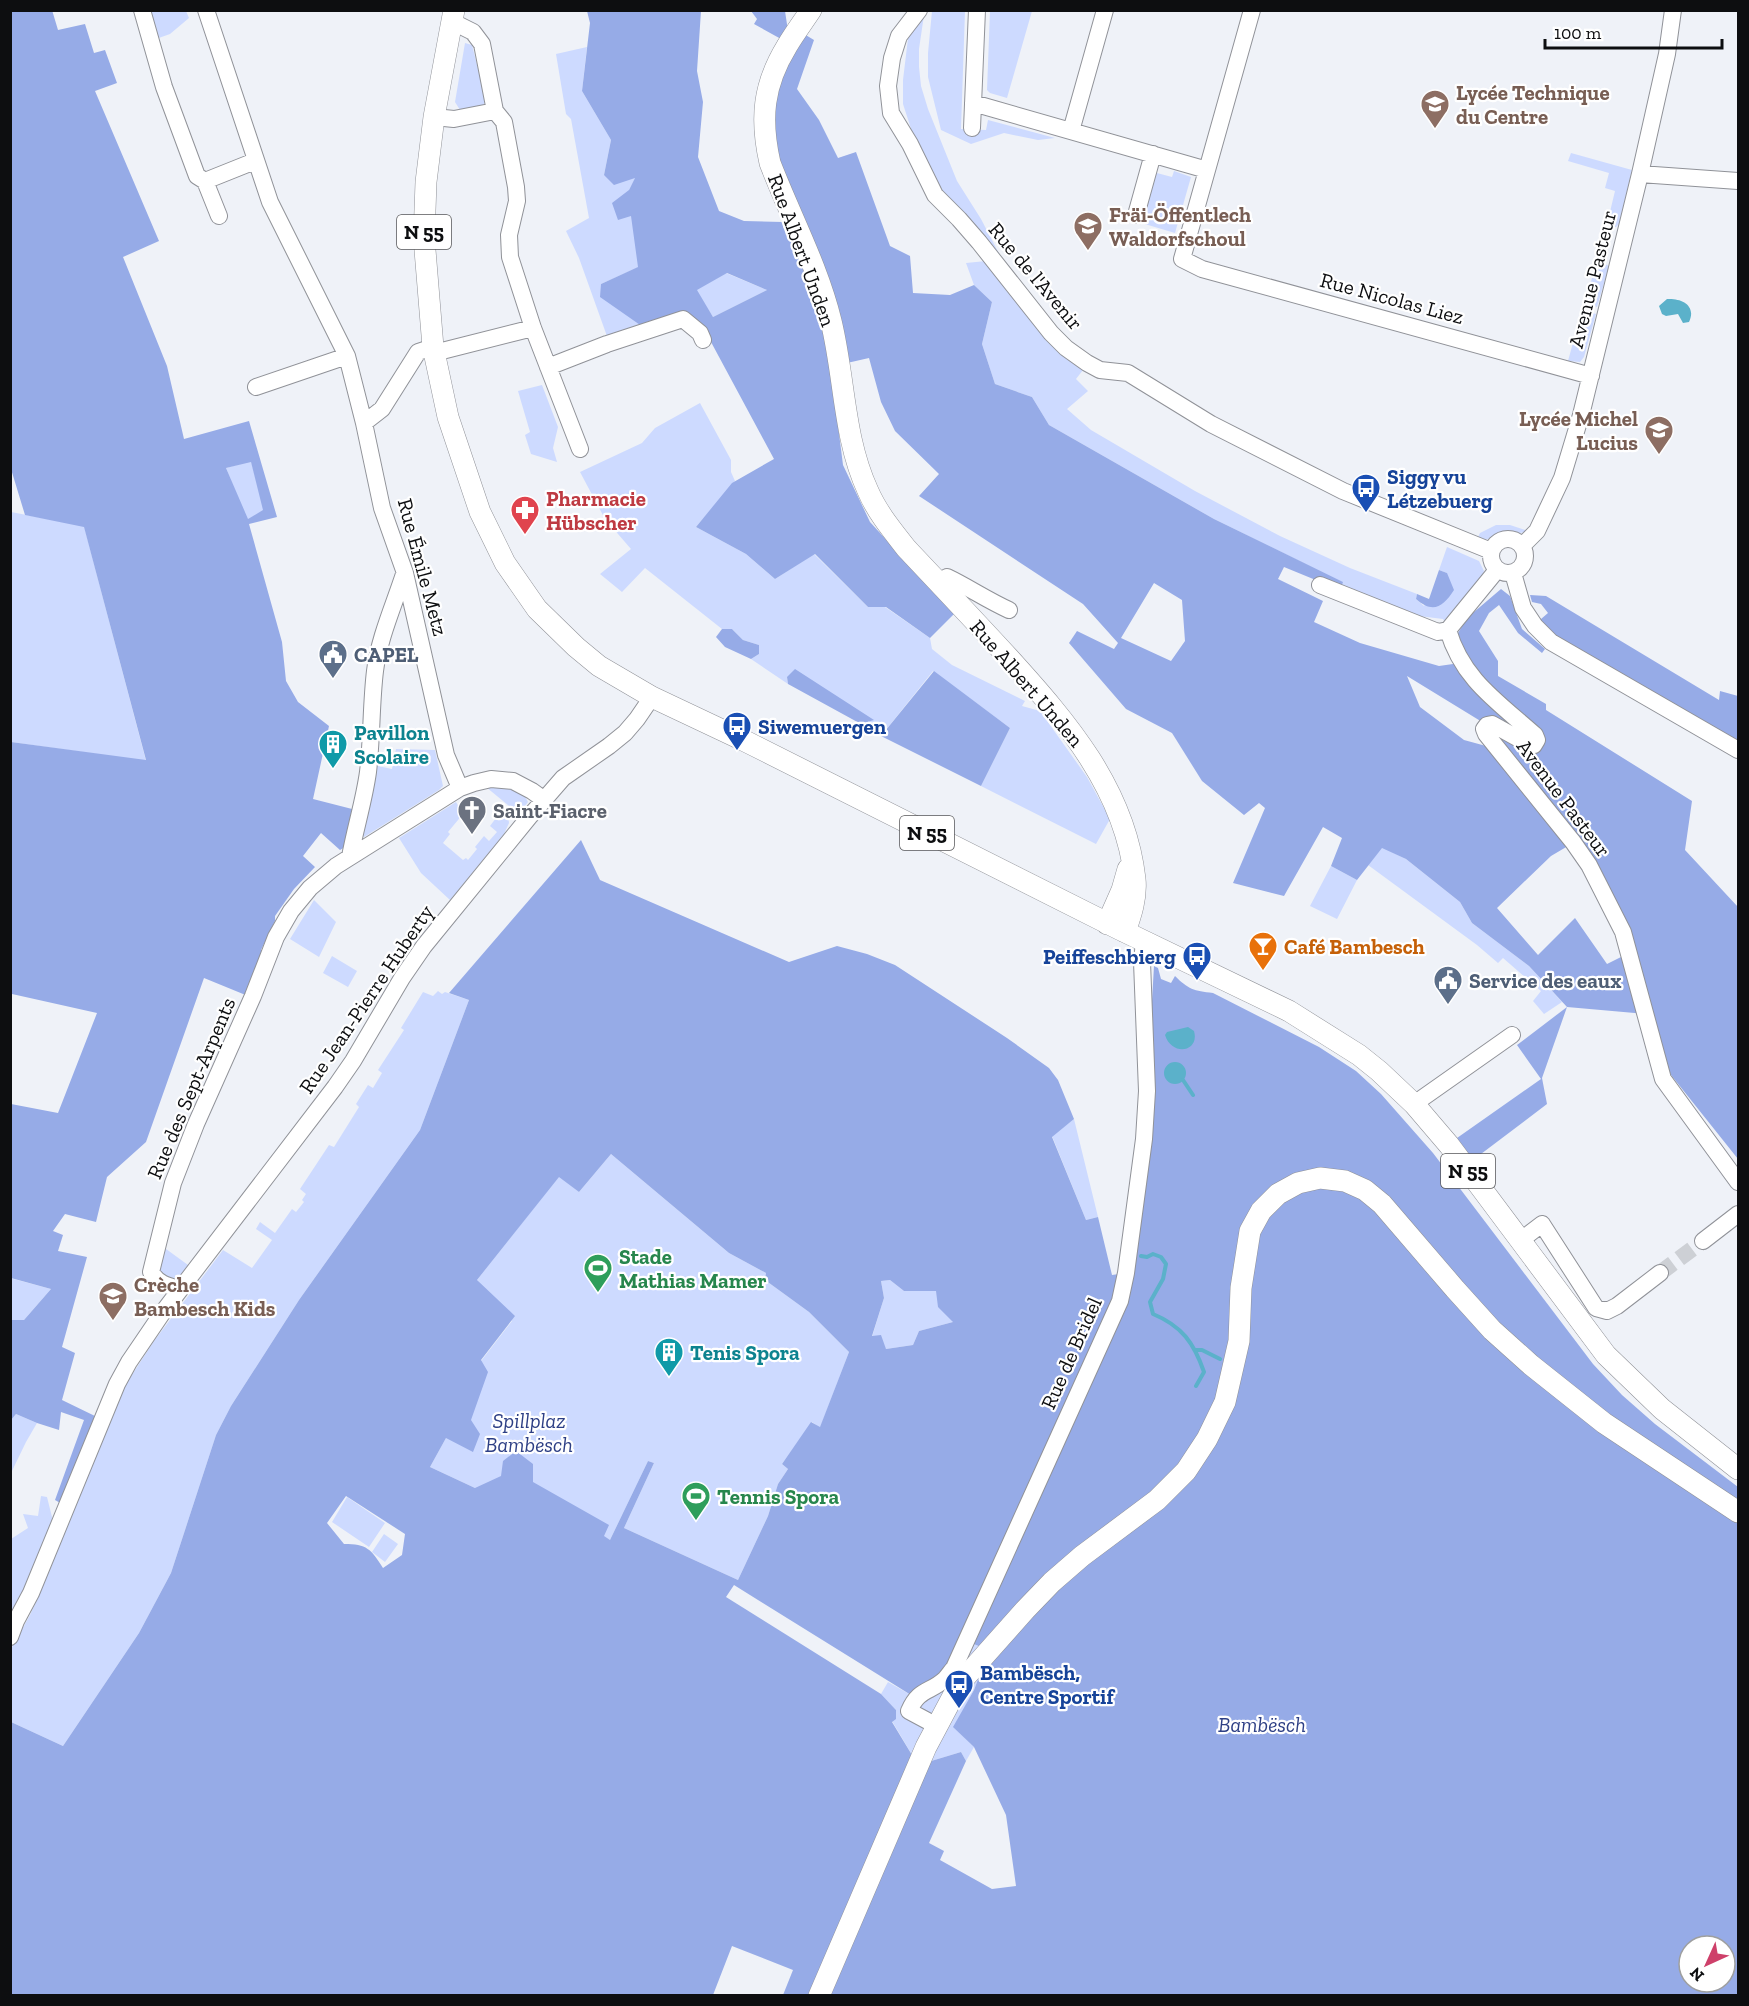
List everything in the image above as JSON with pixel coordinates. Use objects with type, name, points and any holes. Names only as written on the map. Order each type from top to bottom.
[{"type":"main road","name":"Rue Albert Unden","points":[[811,10],[788,44],[769,82],[765,102],[765,144],[770,163],[816,274],[831,321],[849,433],[856,462],[868,492],[886,522],[906,548],[1045,698],[1082,745],[1110,792],[1127,837],[1131,857],[1122,890],[1125,932]]},
{"type":"main road","name":"N 55","points":[[454,16],[434,117],[426,182],[424,238],[433,350],[454,438],[480,512],[505,563],[537,609],[576,648],[599,666],[652,697],[1289,1011],[1326,1033],[1379,1071],[1414,1104],[1449,1145],[1606,1355],[1662,1409],[1738,1468]]},
{"type":"main road","points":[[819,1995],[937,1726],[960,1683],[1052,1582],[1082,1556],[1156,1500],[1186,1471],[1207,1439],[1225,1402],[1237,1351],[1241,1288],[1250,1231],[1261,1212],[1278,1194],[1298,1183],[1320,1178],[1345,1181],[1365,1190],[1382,1204],[1492,1330],[1532,1365],[1604,1423],[1738,1512]]},
{"type":"street","points":[[142,10],[168,98],[197,176],[205,181],[219,216]]},
{"type":"street","name":"Rue Émile Metz","points":[[206,10],[270,202],[347,356],[382,508],[405,573],[446,755],[460,788]]},
{"type":"street","name":"Rue de l'Avenir","points":[[919,10],[899,36],[892,58],[888,86],[891,113],[910,144],[935,195],[966,226],[1051,333],[1066,348],[1100,370],[1128,373],[1211,424],[1343,491],[1491,551]]},
{"type":"street","points":[[972,128],[977,10]]},
{"type":"street","points":[[1071,131],[1105,10]]},
{"type":"street","points":[[973,103],[1208,170],[1252,10]]},
{"type":"street","name":"Avenue Pasteur","points":[[1673,10],[1667,54],[1640,174],[1591,376],[1562,478],[1537,531],[1522,546],[1525,559],[1519,570],[1505,571],[1448,630],[1452,645],[1475,681],[1535,735],[1537,740],[1534,745],[1492,724],[1487,725],[1484,729],[1589,865],[1623,932],[1663,1079],[1738,1182]]},
{"type":"street","points":[[454,16],[473,32],[482,44],[495,111],[504,122],[516,187],[517,201],[509,236],[510,257],[533,328],[580,449]]},
{"type":"street","points":[[434,117],[454,119],[495,111]]},
{"type":"street","points":[[1136,215],[1153,154]]},
{"type":"street","points":[[205,181],[255,161]]},
{"type":"street","name":"Rue Nicolas Liez","points":[[1208,170],[1182,259],[1202,269],[1591,376]]},
{"type":"street","points":[[1640,174],[1738,181]]},
{"type":"street","points":[[548,367],[607,344],[683,319],[700,333],[704,340]]},
{"type":"street","points":[[364,423],[382,409],[418,352],[533,328]]},
{"type":"street","points":[[256,387],[347,356]]},
{"type":"street","points":[[1522,546],[1517,541],[1504,539],[1498,541],[1491,551],[1491,561],[1505,571],[1523,608],[1535,626],[1551,642],[1738,750]]},
{"type":"street","points":[[350,857],[364,801],[375,669],[387,624],[405,573]]},
{"type":"street","name":"Rue Albert Unden","points":[[938,582],[947,577],[988,601],[1009,609]]},
{"type":"street","points":[[1320,585],[1437,632],[1448,630]]},
{"type":"street","name":"Rue Jean-Pierre Huberty","points":[[180,1289],[335,1086],[424,946],[543,799],[563,778],[625,733],[638,719],[652,697]]},
{"type":"street","name":"Rue des Sept-Arpents","points":[[180,1289],[155,1280],[152,1272],[173,1184],[276,937],[291,911],[310,888],[329,871],[460,788],[491,779],[513,781],[543,799]]},
{"type":"street","name":"Rue de Bridel","points":[[937,1726],[909,1711],[914,1699],[945,1680],[954,1668],[1120,1301],[1144,1139],[1147,1091],[1142,962],[1125,932]]},
{"type":"street","points":[[1414,1104],[1512,1035]]},
{"type":"street","points":[[1703,1241],[1738,1214]]},
{"type":"street","points":[[1520,1240],[1542,1224],[1596,1308],[1607,1311],[1660,1273]]},
{"type":"street","points":[[10,1637],[32,1593],[117,1384],[144,1338],[180,1289]]},
{"type":"green space","points":[[52,10],[58,30],[85,24],[94,53],[105,50],[117,83],[95,91],[159,241],[123,257],[167,366],[184,439],[249,421],[277,517],[249,524],[282,642],[286,681],[298,702],[329,726],[313,799],[356,810],[345,847],[340,850],[321,833],[303,856],[315,867],[294,889],[275,916],[275,921],[261,950],[265,952],[248,996],[204,978],[146,1142],[107,1177],[96,1222],[65,1214],[53,1231],[63,1235],[58,1251],[87,1257],[62,1347],[75,1353],[62,1400],[97,1417],[62,1504],[55,1500],[84,1420],[61,1412],[59,1430],[16,1414],[11,1420],[11,1320],[24,1320],[51,1289],[11,1278],[11,1104],[58,1113],[97,1013],[12,994],[11,997],[11,742],[146,760],[84,527],[25,515],[11,469],[11,11]],"holes":[[[251,462],[263,510],[248,519],[226,468]]]},
{"type":"green space","points":[[145,11],[186,11],[189,18],[170,34],[153,40]]},
{"type":"green space","points":[[587,11],[701,11],[697,71],[703,102],[698,157],[719,211],[744,221],[783,222],[818,301],[833,386],[843,465],[870,522],[954,614],[930,638],[886,607],[868,607],[815,554],[775,579],[746,554],[696,527],[732,483],[774,459],[704,329],[643,327],[600,297],[601,284],[638,267],[631,216],[618,220],[612,203],[629,190],[635,178],[614,185],[604,175],[611,140],[582,91],[590,23]],"holes":[[[727,273],[767,290],[713,317],[697,290]]]},
{"type":"green space","points":[[751,11],[785,11],[788,31],[781,39],[754,24],[757,19]]},
{"type":"green space","points":[[932,11],[965,11],[961,129],[986,130],[988,120],[1055,138],[1038,140],[1004,133],[971,144],[941,130],[928,77]]},
{"type":"green space","points":[[990,11],[1032,11],[1007,98],[987,90]]},
{"type":"green space","points":[[924,15],[919,67],[921,86],[928,109],[957,181],[981,219],[1006,267],[944,193],[915,141],[903,104],[903,80],[909,30]]},
{"type":"green space","points":[[804,34],[814,40],[797,89],[819,120],[838,158],[856,152],[890,246],[910,256],[913,293],[950,295],[974,285],[992,302],[982,344],[995,384],[1032,397],[1049,425],[1214,519],[1343,582],[1340,590],[1284,567],[1278,579],[1323,601],[1314,622],[1360,643],[1439,666],[1460,663],[1458,633],[1467,618],[1501,589],[1510,596],[1522,629],[1545,649],[1542,653],[1518,633],[1499,605],[1489,613],[1479,631],[1498,661],[1498,676],[1546,704],[1546,710],[1692,801],[1685,850],[1738,907],[1738,1159],[1671,1075],[1646,1014],[1567,1007],[1529,966],[1472,923],[1460,902],[1406,859],[1382,848],[1357,880],[1331,866],[1342,838],[1323,827],[1284,896],[1233,883],[1265,808],[1259,803],[1244,815],[1202,781],[1172,733],[1126,709],[1069,643],[1077,631],[1114,649],[1118,643],[1083,604],[919,496],[939,474],[895,431],[881,402],[869,358],[847,363],[777,159],[772,120],[777,85]],"holes":[[[1154,583],[1182,600],[1185,641],[1171,661],[1121,638]],[[1407,676],[1487,725],[1497,749],[1464,740],[1420,707]],[[1573,843],[1629,953],[1607,964],[1575,918],[1538,955],[1497,908],[1551,856]]]},
{"type":"green space","points":[[465,43],[472,45],[486,100],[482,108],[460,110],[455,102]]},
{"type":"green space","points":[[587,47],[582,91],[611,140],[604,175],[636,177],[629,190],[639,267],[601,284],[643,327],[608,339],[579,258],[566,231],[589,218],[571,119],[566,114],[556,54]]},
{"type":"green space","points":[[1571,153],[1632,170],[1619,224],[1616,227],[1611,227],[1612,221],[1608,220],[1615,191],[1605,188],[1609,173],[1568,161]]},
{"type":"green space","points":[[1174,171],[1191,177],[1175,233],[1138,222],[1153,172],[1172,177]]},
{"type":"green space","points":[[1597,260],[1609,266],[1597,307],[1585,303]]},
{"type":"green space","points":[[986,261],[1083,370],[1076,379],[1088,391],[1067,409],[1091,430],[1195,491],[1280,536],[1350,568],[1417,594],[1416,599],[1424,606],[1447,573],[1439,570],[1447,547],[1479,561],[1484,571],[1482,577],[1446,624],[1443,619],[1419,616],[1382,601],[1340,590],[1342,582],[1214,519],[1049,425],[1032,397],[995,384],[982,344],[992,302],[974,285],[966,263]]},
{"type":"green space","points":[[726,273],[767,290],[713,317],[696,290]]},
{"type":"green space","points":[[1582,310],[1596,314],[1584,357],[1580,362],[1568,361]]},
{"type":"green space","points":[[542,385],[558,427],[553,448],[557,462],[531,454],[525,435],[530,432],[518,391]]},
{"type":"green space","points":[[700,403],[731,460],[731,472],[735,481],[696,527],[746,554],[775,579],[814,554],[868,607],[885,607],[930,638],[932,649],[952,665],[1025,701],[1022,706],[1040,711],[1087,777],[1110,819],[1096,844],[981,786],[1010,728],[933,671],[881,736],[861,724],[873,720],[787,677],[788,684],[751,659],[759,654],[759,645],[743,640],[732,629],[722,629],[645,568],[622,592],[600,574],[631,549],[605,519],[580,472],[642,443],[655,428]]},
{"type":"green space","points":[[251,461],[264,510],[247,520],[226,468]]},
{"type":"green space","points":[[11,512],[84,526],[146,761],[11,742]]},
{"type":"green space","points":[[1496,525],[1510,525],[1528,531],[1505,533],[1484,540],[1477,539],[1480,533]]},
{"type":"green space","points":[[1439,570],[1447,573],[1454,590],[1442,604],[1433,607],[1422,604],[1416,599],[1417,594],[1429,599]]},
{"type":"green space","points":[[1530,595],[1546,596],[1719,700],[1720,691],[1738,696],[1738,744],[1558,640],[1541,625],[1541,619],[1548,613],[1541,604],[1532,602]]},
{"type":"green space","points":[[722,629],[732,629],[743,640],[759,645],[759,654],[751,659],[725,647],[716,637]]},
{"type":"green space","points":[[795,669],[874,720],[861,724],[788,684],[787,677]]},
{"type":"green space","points":[[934,671],[1010,728],[981,786],[881,736]]},
{"type":"green space","points":[[396,749],[435,750],[443,786],[364,837],[358,832],[373,765],[392,769]]},
{"type":"green space","points":[[486,787],[515,790],[528,802],[519,814]]},
{"type":"green space","points":[[456,802],[463,814],[448,832],[450,834],[443,843],[463,860],[466,858],[468,860],[484,836],[489,841],[497,832],[490,826],[496,818],[492,814],[498,806],[508,814],[509,823],[504,834],[450,900],[421,873],[399,838]]},
{"type":"green space","name":"Bambësch","points":[[581,840],[600,880],[789,962],[837,946],[895,965],[1007,1038],[1049,1068],[1058,1080],[1074,1119],[1052,1137],[1086,1220],[1098,1217],[1112,1275],[1126,1273],[1144,1139],[1154,966],[1158,968],[1161,979],[1171,983],[1175,976],[1192,989],[1213,993],[1319,1047],[1356,1071],[1381,1094],[1433,1153],[1593,1364],[1622,1395],[1655,1424],[1738,1487],[1738,1995],[783,1995],[793,1970],[732,1946],[713,1995],[11,1996],[11,1722],[63,1746],[139,1633],[171,1573],[216,1435],[231,1406],[299,1300],[420,1130],[469,1000],[449,993]],"holes":[[[611,1154],[729,1253],[766,1273],[765,1280],[809,1312],[849,1352],[820,1427],[811,1422],[782,1464],[788,1469],[778,1484],[768,1516],[738,1580],[624,1528],[654,1463],[648,1461],[610,1540],[604,1536],[609,1525],[533,1482],[533,1464],[516,1451],[503,1461],[501,1476],[475,1488],[430,1467],[446,1438],[473,1452],[480,1434],[471,1420],[488,1372],[481,1360],[515,1316],[477,1280],[559,1177],[579,1192]],[[890,1280],[904,1291],[936,1291],[938,1307],[953,1322],[919,1331],[913,1345],[886,1349],[881,1335],[872,1336],[884,1298],[881,1281]],[[346,1496],[405,1534],[402,1555],[383,1568],[368,1549],[358,1545],[344,1544],[327,1523]],[[734,1585],[911,1695],[940,1675],[966,1641],[989,1650],[974,1690],[953,1727],[974,1747],[1006,1815],[1016,1886],[992,1889],[940,1860],[944,1851],[929,1843],[966,1761],[961,1752],[918,1765],[892,1722],[896,1719],[896,1710],[881,1694],[726,1597]]]},
{"type":"green space","points":[[1382,847],[1406,859],[1460,902],[1472,923],[1529,966],[1562,1002],[1544,1014],[1533,1001],[1541,991],[1503,958],[1498,963],[1368,865]]},
{"type":"green space","points":[[1331,866],[1357,880],[1337,919],[1310,906]]},
{"type":"green space","points":[[314,900],[336,922],[319,957],[290,939]]},
{"type":"green space","points":[[332,956],[357,971],[348,987],[323,973]]},
{"type":"green space","points":[[438,991],[469,1000],[420,1130],[299,1300],[231,1406],[216,1435],[171,1573],[139,1633],[63,1746],[11,1722],[11,1649],[40,1593],[126,1384],[154,1341],[223,1250],[252,1268],[272,1240],[256,1229],[260,1222],[275,1233],[292,1209],[296,1212],[304,1202],[302,1200],[306,1194],[300,1189],[329,1145],[334,1147],[359,1107],[356,1104],[368,1085],[373,1088],[382,1073],[378,1070],[404,1030],[401,1028],[423,992],[433,996]]},
{"type":"green space","points":[[1567,1007],[1542,1078],[1547,1104],[1473,1160],[1457,1138],[1541,1079],[1517,1045]]},
{"type":"green space","points":[[1074,1119],[1098,1217],[1086,1220],[1052,1136]]},
{"type":"green space","name":"Spillplaz Bambësch","points":[[611,1154],[729,1253],[766,1273],[765,1280],[809,1312],[849,1352],[820,1428],[812,1422],[782,1464],[788,1469],[778,1484],[768,1516],[738,1580],[624,1528],[654,1463],[648,1461],[610,1540],[475,1488],[430,1467],[446,1438],[481,1361],[512,1321],[477,1280],[559,1176],[579,1192]]},
{"type":"green space","points":[[162,1246],[188,1265],[177,1280],[161,1276],[157,1269]]},
{"type":"green space","points":[[10,1278],[51,1289],[24,1320],[11,1320]]},
{"type":"green space","points":[[890,1280],[904,1291],[936,1291],[953,1322],[919,1331],[913,1345],[886,1349],[872,1337],[884,1298],[881,1281]]},
{"type":"green space","points":[[16,1414],[37,1423],[11,1473],[11,1420]]},
{"type":"green space","points":[[41,1496],[47,1497],[53,1521],[11,1620],[11,1539],[28,1528],[23,1514],[38,1516]]},
{"type":"green space","points":[[347,1497],[385,1523],[369,1547],[332,1522]]},
{"type":"green space","points":[[384,1534],[398,1544],[385,1562],[372,1552]]},
{"type":"green space","points":[[966,1641],[989,1650],[974,1690],[954,1727],[974,1747],[966,1761],[961,1752],[918,1765],[892,1721],[896,1710],[881,1694],[888,1682],[911,1695]]},
{"type":"shaded area","points":[[1667,299],[1682,301],[1689,307],[1691,316],[1689,322],[1683,323],[1678,314],[1666,316],[1662,314],[1659,306]]},
{"type":"shaded area","points":[[1188,1027],[1194,1031],[1193,1044],[1184,1049],[1173,1047],[1165,1035],[1167,1032]]},
{"type":"shaded area","points":[[1175,1062],[1183,1065],[1186,1073],[1183,1081],[1175,1084],[1167,1081],[1164,1073],[1167,1065]]},
{"type":"waterway","points":[[1183,1080],[1193,1095]]},
{"type":"waterway","points":[[1141,1256],[1147,1257],[1153,1254],[1161,1257],[1166,1264],[1163,1279],[1150,1302],[1153,1314],[1179,1330],[1196,1352],[1204,1372],[1196,1386]]},
{"type":"waterway","points":[[1196,1350],[1202,1350],[1220,1359]]},
{"type":"tunnel","points":[[1660,1273],[1703,1241]]},
{"type":"place","name":"Lycée Technique du Centre","points":[[1435,130]]},
{"type":"place","name":"Fräi-Öffentlech Waldorfschoul","points":[[1088,252]]},
{"type":"place","name":"Lycée Michel Lucius","points":[[1659,456]]},
{"type":"place","name":"Siggy vu Létzebuerg","points":[[1366,514]]},
{"type":"place","name":"Pharmacie Hübscher","points":[[525,536]]},
{"type":"place","name":"CAPEL","points":[[333,680]]},
{"type":"place","name":"Siwemuergen","points":[[737,752]]},
{"type":"place","name":"Pavillon Scolaire","points":[[333,770]]},
{"type":"place","name":"Saint-Fiacre","points":[[472,836]]},
{"type":"place","name":"Café Bambesch","points":[[1263,972]]},
{"type":"place","name":"Peiffeschbierg","points":[[1197,982]]},
{"type":"place","name":"Service des eaux","points":[[1448,1006]]},
{"type":"place","name":"Stade Mathias Mamer","points":[[598,1294]]},
{"type":"place","name":"Crèche Bambesch Kids","points":[[113,1322]]},
{"type":"place","name":"Tenis Spora","points":[[669,1378]]},
{"type":"place","name":"Tennis Spora","points":[[696,1522]]},
{"type":"place","name":"Bambësch, Centre Sportif","points":[[959,1710]]}]
